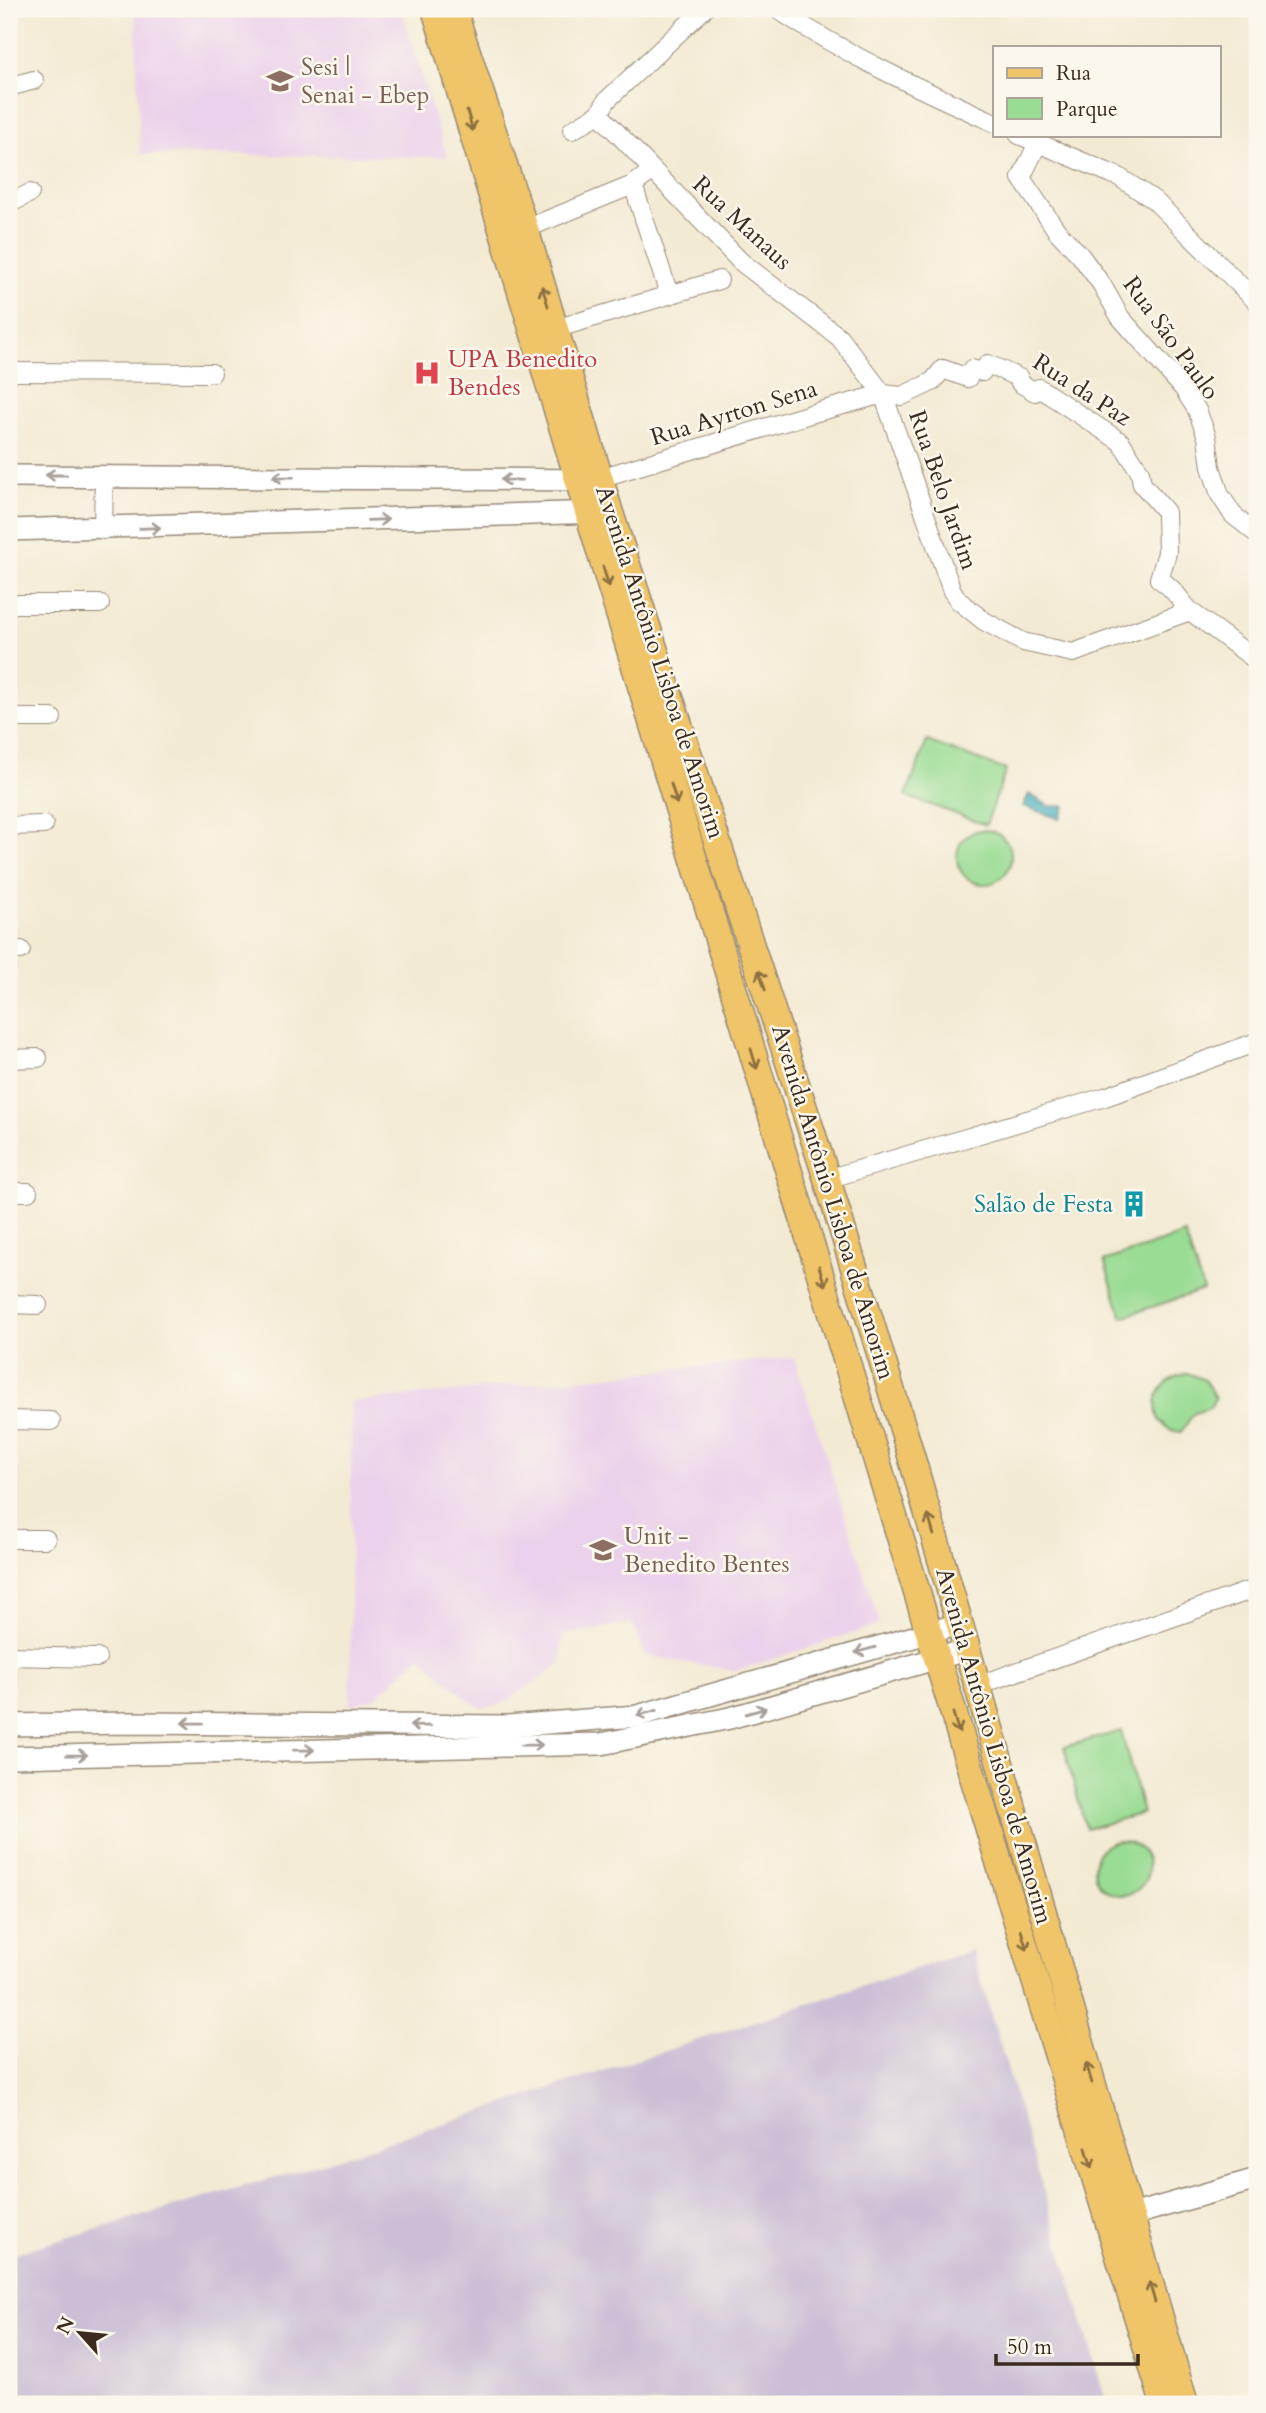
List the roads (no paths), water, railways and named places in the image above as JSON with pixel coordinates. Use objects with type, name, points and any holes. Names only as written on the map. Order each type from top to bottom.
[{"type":"main road","name":"Avenida Antônio Lisboa de Amorim","points":[[435,9],[589,480],[934,1645],[1119,2218],[1185,2404]]},
{"type":"main road","name":"Avenida Antônio Lisboa de Amorim","points":[[453,9],[555,329],[589,480]]},
{"type":"main road","name":"Avenida Antônio Lisboa de Amorim","points":[[598,512],[827,1179],[976,1686],[1119,2218],[1164,2404]]},
{"type":"street","points":[[572,130],[599,114],[607,100],[704,9]]},
{"type":"street","points":[[777,9],[821,38],[877,69],[993,122]]},
{"type":"street","points":[[9,87],[34,80]]},
{"type":"street","name":"Rua Manaus","points":[[599,114],[740,261],[839,337],[883,394]]},
{"type":"street","points":[[1021,136],[1075,156],[1119,177],[1154,200],[1257,302]]},
{"type":"street","name":"Rua São Paulo","points":[[1038,143],[1021,177],[1057,232],[1080,255],[1102,285],[1120,317],[1198,410],[1220,495],[1233,515],[1257,534]]},
{"type":"street","points":[[525,229],[633,185],[652,171]]},
{"type":"street","points":[[633,185],[669,294]]},
{"type":"street","points":[[9,204],[30,193]]},
{"type":"street","points":[[555,329],[719,279]]},
{"type":"street","name":"Rua da Paz","points":[[883,394],[902,396],[932,382],[943,369],[968,378],[972,369],[982,372],[988,364],[1019,378],[1020,383],[1035,392],[1039,388],[1121,442],[1140,472],[1142,484],[1166,512],[1167,553],[1159,579],[1174,588],[1178,599],[1190,611]]},
{"type":"street","points":[[9,372],[212,373]]},
{"type":"street","name":"Rua Ayrton Sena","points":[[589,480],[883,394]]},
{"type":"street","name":"Rua Belo Jardim","points":[[883,394],[952,591],[959,601],[985,621],[1023,642],[1047,650],[1073,653],[1190,611]]},
{"type":"street","points":[[103,530],[104,475]]},
{"type":"street","points":[[9,476],[589,480]]},
{"type":"street","points":[[9,530],[103,530],[598,512]]},
{"type":"street","points":[[9,604],[100,604]]},
{"type":"street","points":[[1190,611],[1257,661]]},
{"type":"street","points":[[9,718],[52,718]]},
{"type":"street","points":[[9,826],[44,825]]},
{"type":"street","points":[[827,1179],[1105,1097],[1257,1042]]},
{"type":"street","points":[[9,1059],[38,1058]]},
{"type":"street","points":[[9,1192],[28,1192]]},
{"type":"street","points":[[9,1304],[38,1305]]},
{"type":"street","points":[[9,1420],[51,1421]]},
{"type":"street","points":[[9,1539],[47,1539]]},
{"type":"street","points":[[976,1686],[1257,1588]]},
{"type":"street","points":[[9,1725],[128,1723],[601,1744],[730,1718],[962,1637]]},
{"type":"street","points":[[9,1657],[96,1658]]},
{"type":"street","points":[[9,1757],[468,1736]]},
{"type":"street","points":[[1119,2218],[1257,2179]]},
{"type":"water","points":[[1029,794],[1049,806],[1065,806],[1060,819],[1023,806]]},
{"type":"place","name":"Sesi | Senai - Ebep","points":[[280,81]]},
{"type":"place","name":"UPA Benedito Bendes","points":[[427,373]]},
{"type":"place","name":"Salão de Festa","points":[[1134,1204]]},
{"type":"place","name":"Unit - Benedito Bentes","points":[[603,1550]]}]
